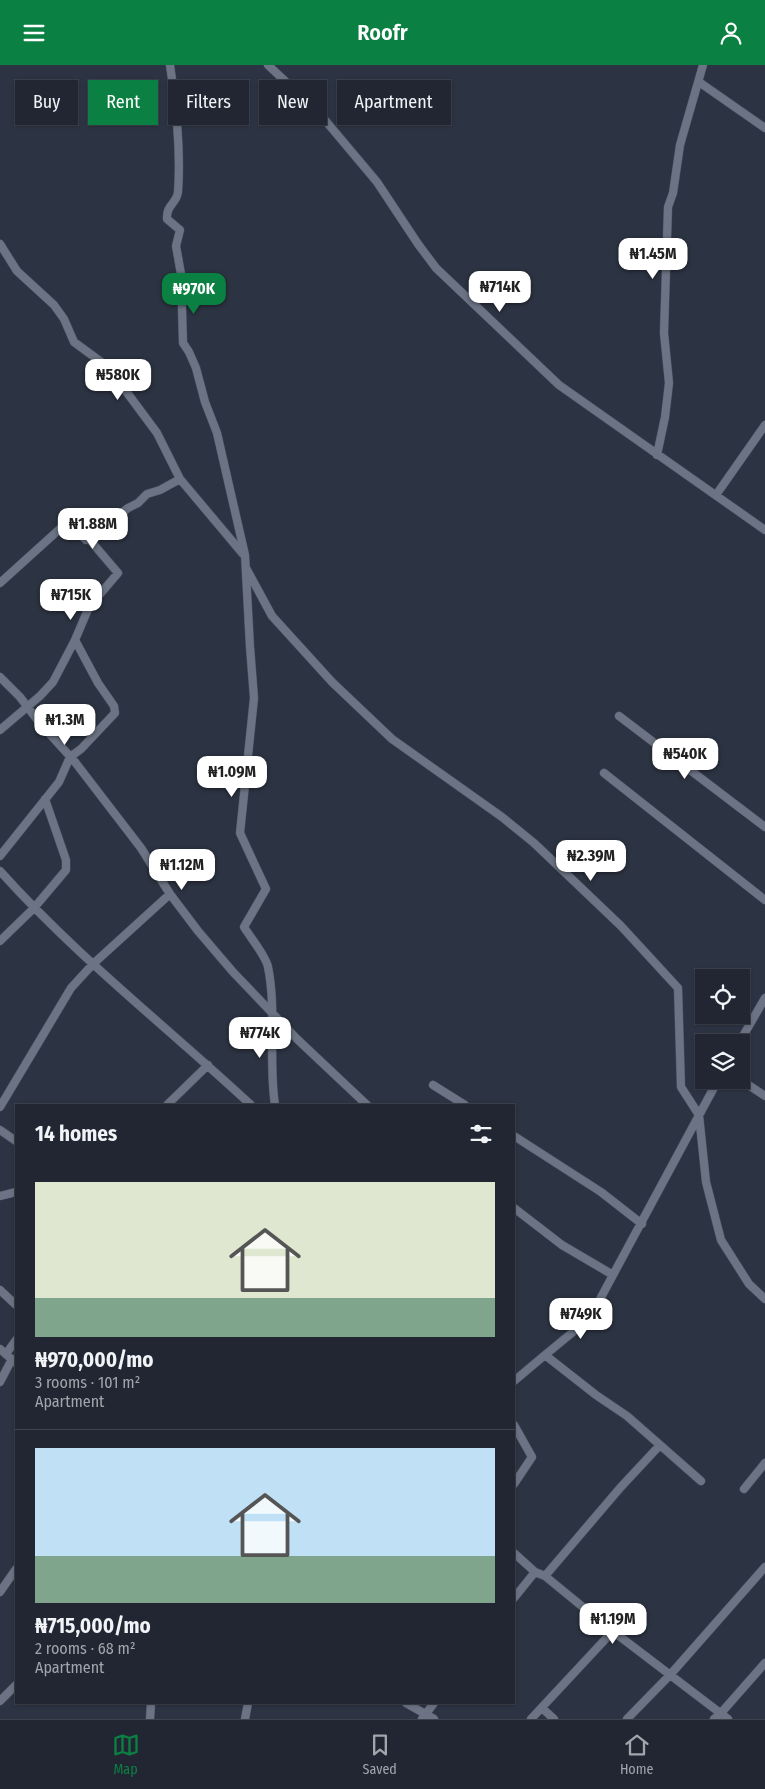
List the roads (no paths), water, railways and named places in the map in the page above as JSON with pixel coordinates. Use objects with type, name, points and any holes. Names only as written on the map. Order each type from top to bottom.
[{"type":"street","points":[[170,65],[177,108],[179,175],[178,196],[166,211],[167,219],[180,230],[176,246],[181,274],[183,343],[190,352],[205,402],[217,433],[245,555],[254,698],[240,833],[266,889],[244,927],[268,965],[272,1012],[272,1086],[275,1104]]},
{"type":"street","points":[[268,65],[319,113],[377,181],[436,268],[559,385],[765,530]]},
{"type":"street","points":[[657,455],[665,417],[669,383],[664,333],[668,207],[673,193],[680,145],[703,65]]},
{"type":"street","points":[[699,82],[765,128]]},
{"type":"street","points":[[0,244],[17,271],[54,305],[64,319],[74,342],[108,367],[157,433],[180,479],[245,555]]},
{"type":"street","points":[[716,495],[765,425]]},
{"type":"street","points":[[89,539],[147,495],[180,479]]},
{"type":"street","points":[[0,583],[63,526],[71,525],[86,540],[89,539],[118,573],[89,607],[75,640],[53,682],[28,707],[0,730]]},
{"type":"street","points":[[245,566],[272,616],[332,682],[392,739],[502,817],[534,843],[621,926],[678,988],[681,1087],[699,1115],[706,1182],[721,1240],[749,1284],[765,1299]]},
{"type":"street","points":[[0,856],[58,782],[70,757],[80,749],[116,710],[98,683],[75,640]]},
{"type":"street","points":[[0,677],[70,757],[141,848],[170,894],[198,931],[234,972],[304,1045],[367,1104]]},
{"type":"street","points":[[619,716],[765,827]]},
{"type":"street","points":[[604,773],[765,899]]},
{"type":"street","points":[[0,941],[34,909],[66,871],[66,860],[45,799]]},
{"type":"street","points":[[0,871],[34,909],[249,1104]]},
{"type":"street","points":[[0,1107],[71,988],[93,963],[170,894]]},
{"type":"street","points":[[744,1034],[765,998]]},
{"type":"street","points":[[169,1104],[208,1065]]},
{"type":"street","points":[[433,1085],[463,1104]]},
{"type":"street","points":[[750,1086],[765,1096]]},
{"type":"street","points":[[515,1380],[590,1317],[713,1089]]},
{"type":"street","points":[[0,1130],[15,1140]]},
{"type":"street","points":[[515,1137],[601,1192],[642,1223]]},
{"type":"street","points":[[0,1195],[15,1192]]},
{"type":"street","points":[[515,1209],[562,1245],[613,1275]]},
{"type":"street","points":[[0,1289],[15,1304]]},
{"type":"street","points":[[0,1382],[15,1342]]},
{"type":"street","points":[[545,1355],[596,1395],[628,1416],[701,1481]]},
{"type":"street","points":[[515,1427],[532,1457],[515,1482]]},
{"type":"street","points":[[546,1576],[620,1488],[660,1445]]},
{"type":"street","points":[[744,1489],[765,1463]]},
{"type":"street","points":[[515,1554],[535,1572],[546,1576],[613,1631],[728,1719]]},
{"type":"street","points":[[627,1719],[670,1675],[765,1567]]},
{"type":"street","points":[[0,1593],[15,1570]]},
{"type":"street","points":[[515,1597],[535,1572]]},
{"type":"street","points":[[531,1719],[613,1631]]},
{"type":"street","points":[[714,1719],[765,1663]]},
{"type":"street","points":[[0,1701],[15,1686]]},
{"type":"street","points":[[150,1719],[151,1704]]},
{"type":"street","points":[[245,1719],[248,1704]]},
{"type":"street","points":[[407,1704],[424,1716],[434,1719]]},
{"type":"street","points":[[424,1716],[433,1704]]},
{"type":"street","points":[[542,1708],[554,1719]]}]
